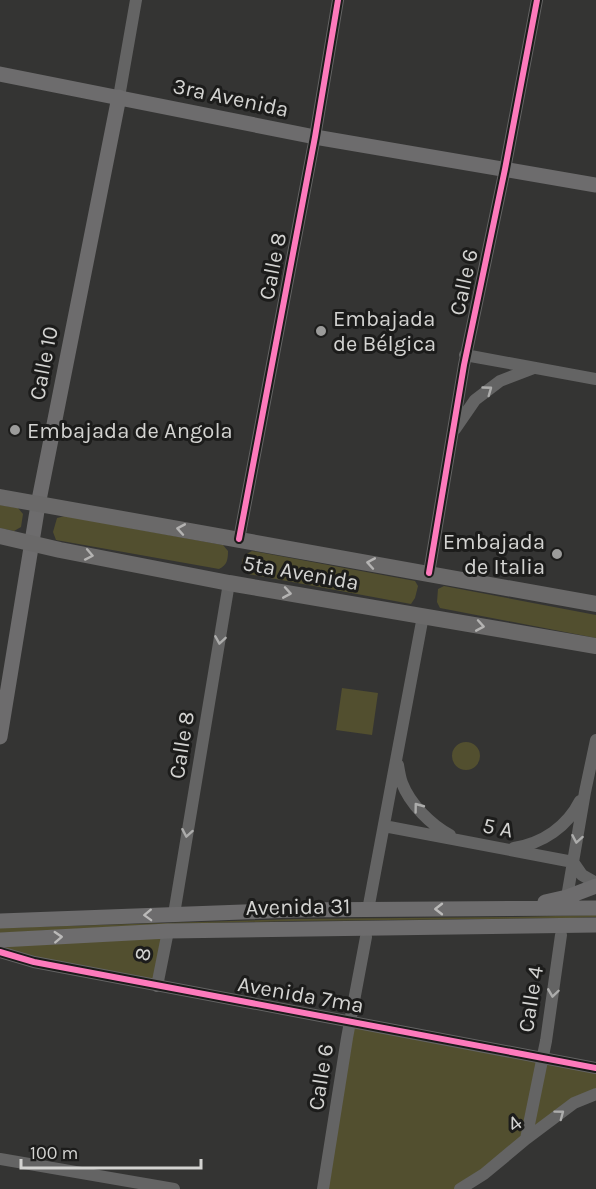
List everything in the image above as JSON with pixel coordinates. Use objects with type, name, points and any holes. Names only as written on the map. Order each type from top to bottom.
[{"type":"highway","name":"5ta Avenida","points":[[0,498],[596,604]]},
{"type":"highway","name":"5ta Avenida","points":[[0,536],[229,583],[596,646]]},
{"type":"main road","name":"3ra Avenida","points":[[0,74],[315,137],[596,184]]},
{"type":"main road","name":"Calle 10","points":[[0,737],[38,505],[119,97]]},
{"type":"main road","points":[[498,909],[554,901],[596,885]]},
{"type":"main road","name":"Avenida 31","points":[[0,921],[294,910],[596,908]]},
{"type":"main road","name":"Avenida 31","points":[[0,940],[168,931],[596,925]]},
{"type":"main road","points":[[243,930],[366,937],[596,935]]},
{"type":"street","name":"Calle 10","points":[[119,97],[136,0]]},
{"type":"street","name":"Calle 8","points":[[239,539],[315,137],[338,0]]},
{"type":"street","name":"Calle 6","points":[[429,573],[465,355],[505,169],[537,0]]},
{"type":"street","points":[[465,355],[594,380]]},
{"type":"street","points":[[448,456],[456,426],[475,400],[500,381],[534,367]]},
{"type":"street","name":"Calle 8","points":[[174,914],[229,583]]},
{"type":"street","points":[[368,910],[423,616]]},
{"type":"street","points":[[567,897],[596,740]]},
{"type":"street","points":[[397,759],[403,785],[419,811],[439,830],[459,840]]},
{"type":"street","points":[[507,850],[528,846],[548,836],[565,823],[585,792]]},
{"type":"street","name":"5 A","points":[[384,826],[573,862]]},
{"type":"street","points":[[573,862],[582,875],[596,885]]},
{"type":"street","name":"8","points":[[157,986],[168,931]]},
{"type":"street","name":"Calle 4","points":[[526,1139],[546,1041],[561,935]]},
{"type":"street","name":"Calle 6","points":[[323,1189],[366,937]]},
{"type":"street","name":"Avenida 7ma","points":[[0,952],[34,962],[157,986],[596,1068]]},
{"type":"street","name":"4","points":[[460,1189],[484,1174],[574,1103],[596,1094]]},
{"type":"street","points":[[0,1159],[174,1189]]},
{"type":"shaded area","points":[[0,505],[18,508],[23,514],[21,527],[14,531],[0,528]]},
{"type":"shaded area","points":[[65,516],[223,545],[228,551],[227,560],[219,569],[56,540],[53,532],[57,518]]},
{"type":"shaded area","points":[[252,551],[415,581],[418,586],[411,604],[248,574],[242,561]]},
{"type":"shaded area","points":[[444,586],[596,615],[596,638],[440,608],[437,602],[438,589]]},
{"type":"shaded area","points":[[342,688],[378,693],[372,735],[336,730]]},
{"type":"shaded area","points":[[466,742],[476,746],[480,756],[476,766],[466,770],[456,766],[452,756],[456,746]]},
{"type":"shaded area","points":[[596,915],[596,917],[570,918],[169,924],[0,933],[0,928],[294,919]]},
{"type":"shaded area","points":[[168,931],[157,986],[0,952],[0,940]]},
{"type":"shaded area","points":[[351,1022],[596,1068],[596,1094],[460,1189],[323,1189]]},
{"type":"cycle path","points":[[239,539],[315,137],[338,0]]},
{"type":"cycle path","points":[[429,573],[464,365],[537,0]]},
{"type":"cycle path","points":[[0,952],[34,962],[596,1068]]},
{"type":"place","name":"Embajada de Bélgica","points":[[321,331]]},
{"type":"place","name":"Embajada de Angola","points":[[15,430]]},
{"type":"place","name":"Embajada de Italia","points":[[557,554]]}]
